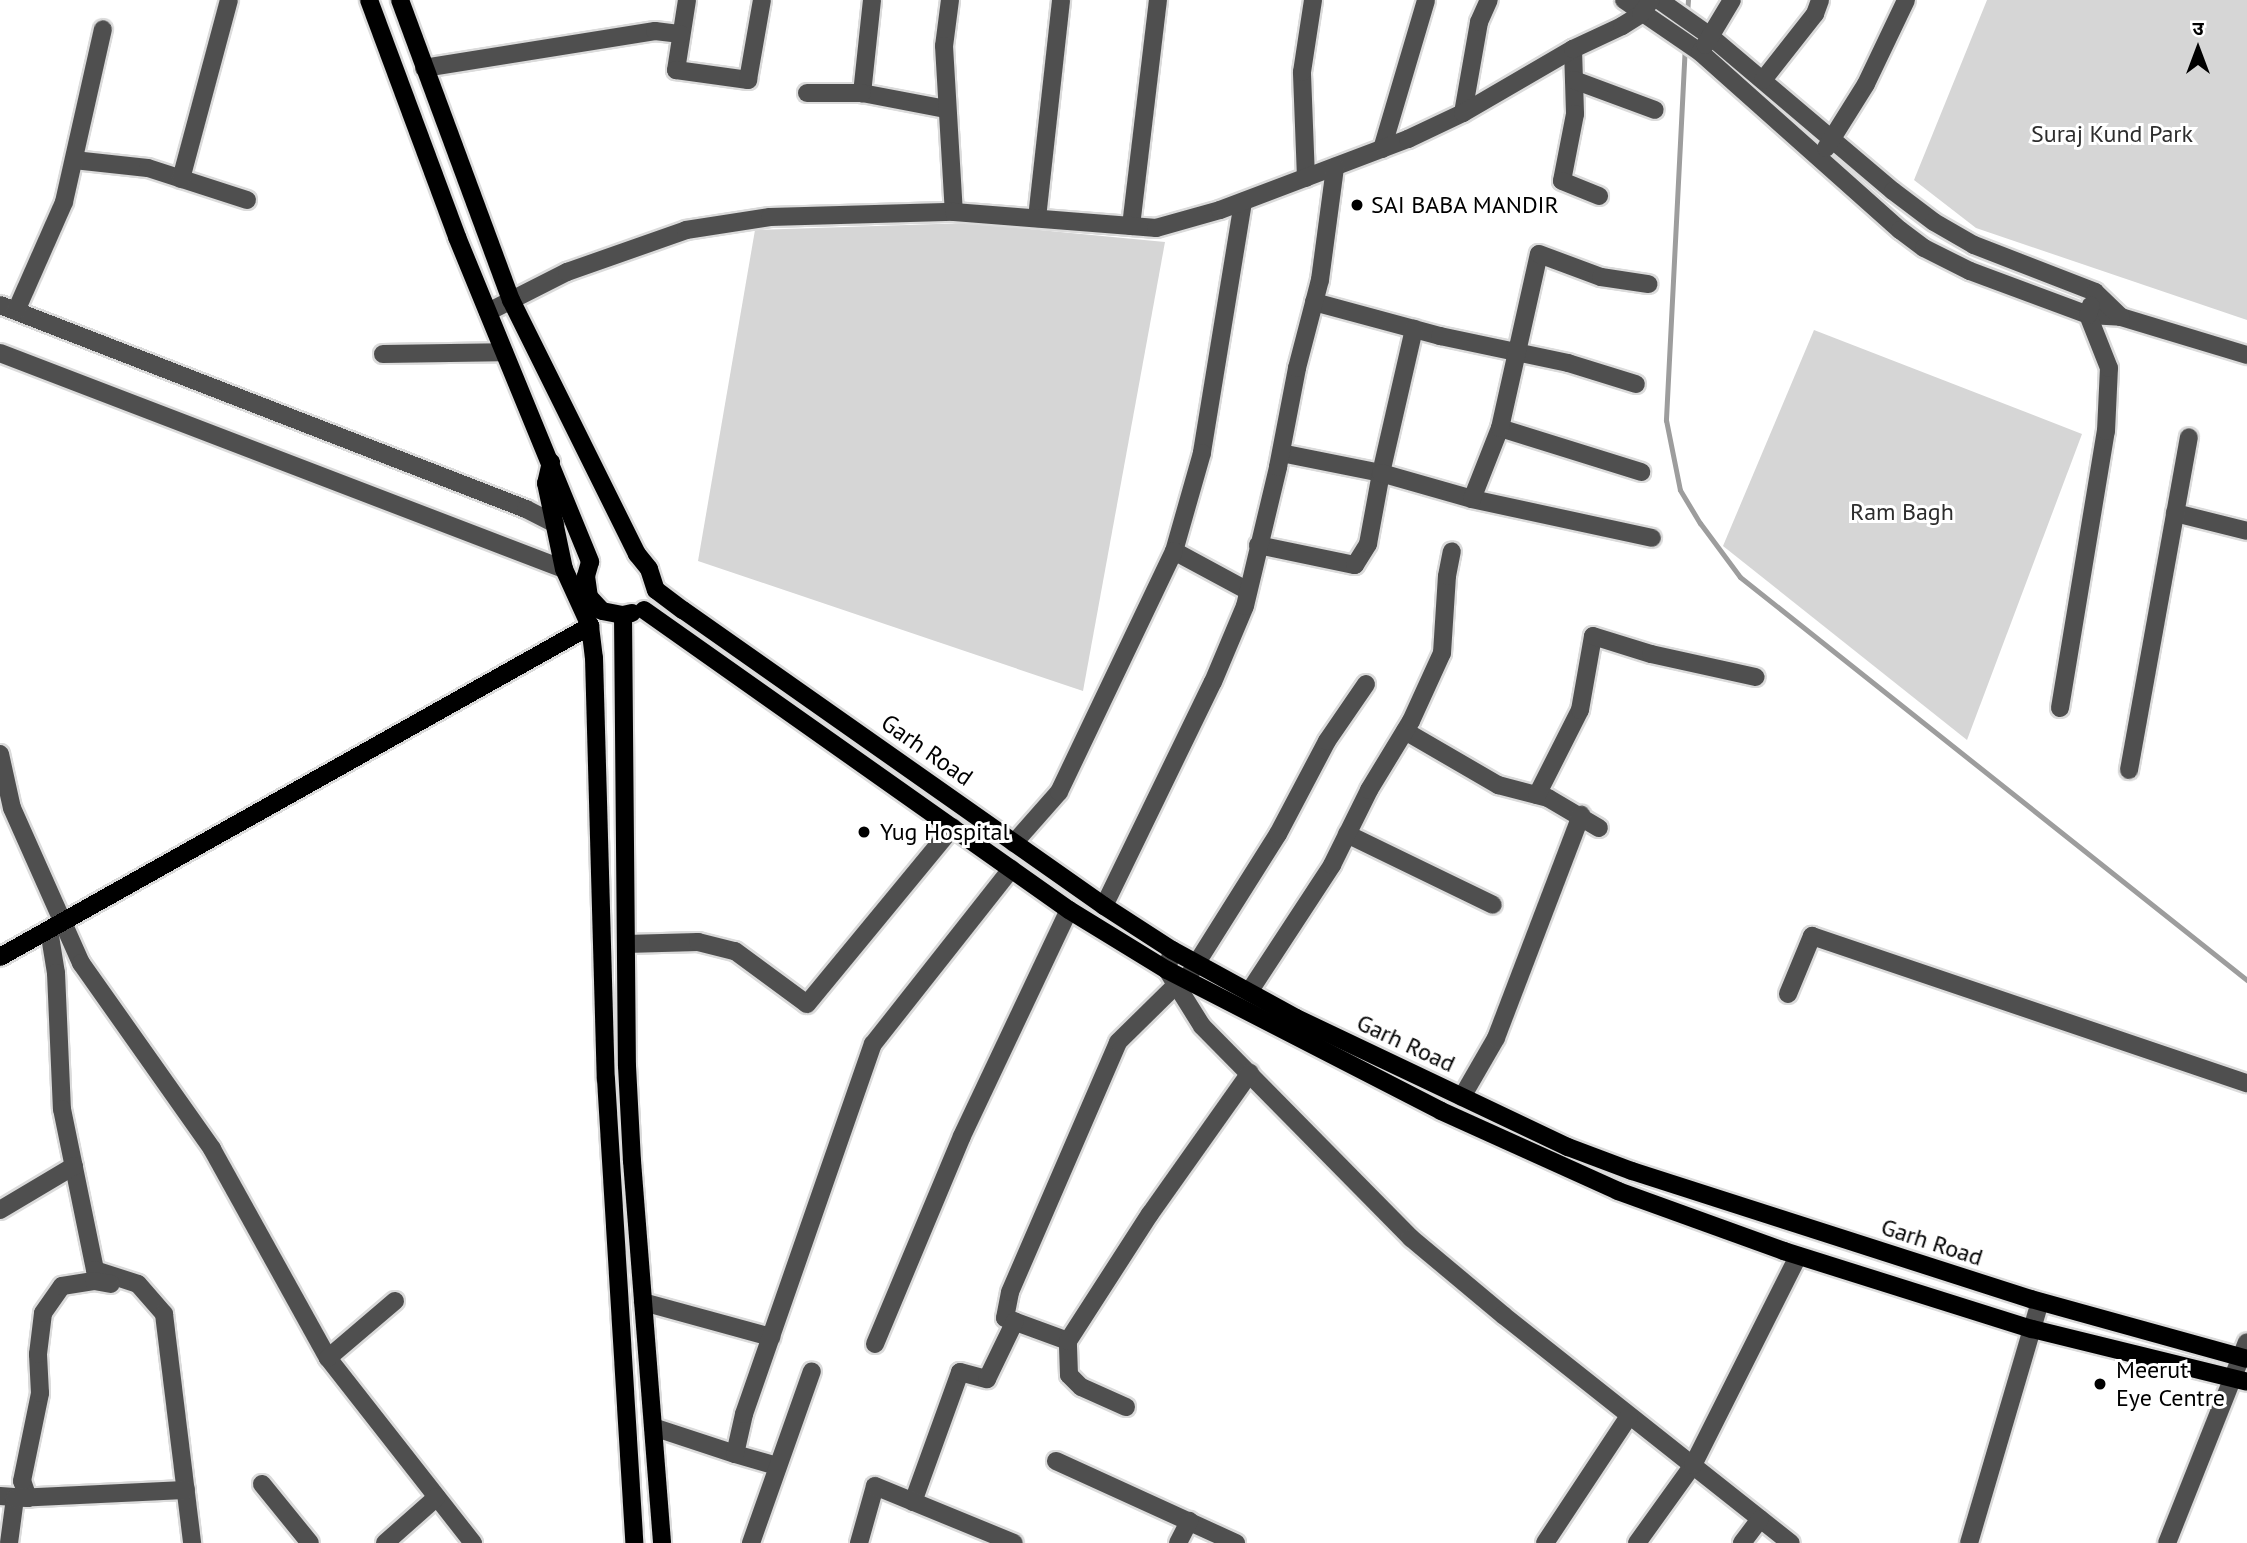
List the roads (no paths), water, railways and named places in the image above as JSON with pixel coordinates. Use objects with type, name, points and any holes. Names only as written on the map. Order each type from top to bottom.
[{"type":"main road","points":[[369,0],[488,312],[590,562],[586,576],[589,597],[602,611],[623,615],[644,610],[656,590],[649,569],[637,554],[511,300],[400,0]]},
{"type":"main road","points":[[551,462],[547,483],[564,569],[590,626],[594,658],[607,1079],[634,1543]]},
{"type":"main road","name":"Garh Road","points":[[656,590],[1104,906],[1172,950],[1249,992],[1462,1097],[1574,1149],[1660,1180],[2040,1302],[2245,1353]]},
{"type":"main road","name":"Garh Road","points":[[644,610],[876,771],[1069,910],[1176,979],[1400,1090],[1566,1168],[1652,1203],[1798,1256],[2032,1329],[2240,1380]]},
{"type":"main road","points":[[623,615],[628,1076],[662,1543]]},
{"type":"main road","points":[[0,957],[590,626]]},
{"type":"main road","points":[[876,771],[888,753]]},
{"type":"main road","points":[[1400,1090],[1409,1071]]},
{"type":"main road","points":[[607,1079],[628,1076]]},
{"type":"main road","points":[[1566,1168],[1574,1149]]},
{"type":"main road","points":[[1652,1203],[1660,1180]]},
{"type":"main road","points":[[620,1302],[643,1301]]},
{"type":"street","points":[[181,178],[229,0]]},
{"type":"street","points":[[687,0],[676,70],[748,80],[762,0]]},
{"type":"street","points":[[862,93],[872,0]]},
{"type":"street","points":[[950,0],[944,46],[954,212]]},
{"type":"street","points":[[1037,219],[1061,0]]},
{"type":"street","points":[[1131,226],[1158,0]]},
{"type":"street","points":[[1306,178],[1303,72],[1312,0]]},
{"type":"street","points":[[1382,149],[1426,0]]},
{"type":"street","points":[[1463,113],[1479,22],[1489,0]]},
{"type":"street","points":[[1624,0],[1654,5],[1710,36],[1934,222],[1974,245],[2095,292],[2121,317]]},
{"type":"street","points":[[1697,50],[1710,36],[1732,0]]},
{"type":"street","points":[[1763,80],[1815,14],[1820,0]]},
{"type":"street","points":[[1819,158],[1885,48],[1906,0]]},
{"type":"street","points":[[488,312],[567,272],[686,230],[769,217],[954,212],[1156,228],[1243,202],[1382,149],[1463,113],[1654,5]]},
{"type":"street","points":[[1654,5],[1667,30],[1697,50],[1924,248],[1970,271],[2088,315],[2121,317],[2247,355]]},
{"type":"street","points":[[103,29],[64,202],[8,308],[526,509],[555,524]]},
{"type":"street","points":[[424,68],[655,31],[681,34]]},
{"type":"street","points":[[1573,49],[1575,114],[1562,181],[1599,196]]},
{"type":"street","points":[[1574,79],[1655,110]]},
{"type":"street","points":[[807,93],[862,93],[946,109]]},
{"type":"street","points":[[74,160],[148,168],[247,200]]},
{"type":"street","points":[[1104,906],[1213,682],[1248,591],[1281,453],[1297,368],[1320,280],[1335,167]]},
{"type":"street","points":[[1014,843],[1059,792],[1174,551],[1202,453],[1243,202]]},
{"type":"street","points":[[1472,499],[1500,428],[1539,254],[1601,277],[1648,284]]},
{"type":"street","points":[[2060,708],[2106,431],[2109,368],[2088,315],[2095,292]]},
{"type":"street","points":[[1314,302],[1636,384]]},
{"type":"street","points":[[1258,545],[1355,565],[1368,544],[1381,473],[1414,329]]},
{"type":"street","points":[[383,354],[504,352]]},
{"type":"street","points":[[0,354],[564,569]]},
{"type":"street","points":[[1500,428],[1640,472]]},
{"type":"street","points":[[2129,770],[2189,437]]},
{"type":"street","points":[[1281,453],[1381,473],[1472,499],[1652,538]]},
{"type":"street","points":[[2175,513],[2247,531]]},
{"type":"street","points":[[1174,551],[1248,591]]},
{"type":"street","points":[[1249,992],[1332,865],[1405,731],[1442,653],[1447,576],[1452,551]]},
{"type":"street","points":[[1537,795],[1580,710],[1593,636],[1651,654],[1756,677]]},
{"type":"street","points":[[1068,1340],[1005,1318],[1010,1292],[1118,1042],[1176,979],[1196,964],[1278,834],[1327,741],[1366,684]]},
{"type":"street","points":[[1405,731],[1498,785],[1537,795],[1581,815],[1599,828]]},
{"type":"street","points":[[0,756],[12,808],[57,926],[212,1149],[328,1358],[473,1543]]},
{"type":"street","points":[[1462,1097],[1496,1038],[1581,815]]},
{"type":"street","points":[[626,944],[698,942],[736,951],[807,1004],[953,827]]},
{"type":"street","points":[[1347,834],[1493,905]]},
{"type":"street","points":[[735,1454],[744,1414],[873,1044],[1011,869]]},
{"type":"street","points":[[875,1344],[962,1136],[1069,910]]},
{"type":"street","points":[[57,926],[56,973],[62,1109],[95,1270],[138,1284],[164,1314],[192,1543]]},
{"type":"street","points":[[1788,994],[1812,936],[2247,1083]]},
{"type":"street","points":[[1172,950],[1176,979],[1202,1026],[1412,1238],[1629,1416],[1791,1543]]},
{"type":"street","points":[[1126,1407],[1081,1387],[1069,1375],[1068,1340],[1150,1214],[1250,1073]]},
{"type":"street","points":[[0,1210],[74,1166]]},
{"type":"street","points":[[1637,1543],[1693,1465],[1798,1256]]},
{"type":"street","points":[[27,1498],[22,1481],[40,1393],[38,1354],[43,1313],[62,1286],[94,1281],[107,1286],[125,1280]]},
{"type":"street","points":[[328,1358],[395,1301]]},
{"type":"street","points":[[643,1301],[771,1337]]},
{"type":"street","points":[[1969,1543],[2040,1302]]},
{"type":"street","points":[[913,1502],[960,1372],[987,1379],[1015,1321]]},
{"type":"street","points":[[2167,1543],[2240,1380],[2245,1353]]},
{"type":"street","points":[[751,1543],[776,1466],[812,1371]]},
{"type":"street","points":[[1545,1543],[1629,1416]]},
{"type":"street","points":[[653,1427],[776,1466]]},
{"type":"street","points":[[1056,1461],[1236,1543]]},
{"type":"street","points":[[262,1485],[310,1543]]},
{"type":"street","points":[[859,1543],[875,1486],[1014,1543]]},
{"type":"street","points":[[9,1543],[15,1498],[186,1490]]},
{"type":"street","points":[[0,1496],[27,1498]]},
{"type":"street","points":[[385,1543],[437,1497]]},
{"type":"street","points":[[1742,1543],[1760,1519]]},
{"type":"street","points":[[1178,1543],[1189,1521]]},
{"type":"waterway","points":[[1687,14],[1688,0]]},
{"type":"waterway","points":[[1686,24],[1666,420],[1680,490],[1700,523],[1740,577],[2247,980]]},
{"type":"place","name":"SAI BABA MANDIR","points":[[1357,205]]},
{"type":"place","name":"Yug Hospital","points":[[864,832]]},
{"type":"place","name":"Meerut Eye Centre","points":[[2100,1384]]},
{"type":"park label","name":"Suraj Kund Park","points":[[2112,134]]},
{"type":"park label","name":"Ram Bagh","points":[[1902,512]]}]
